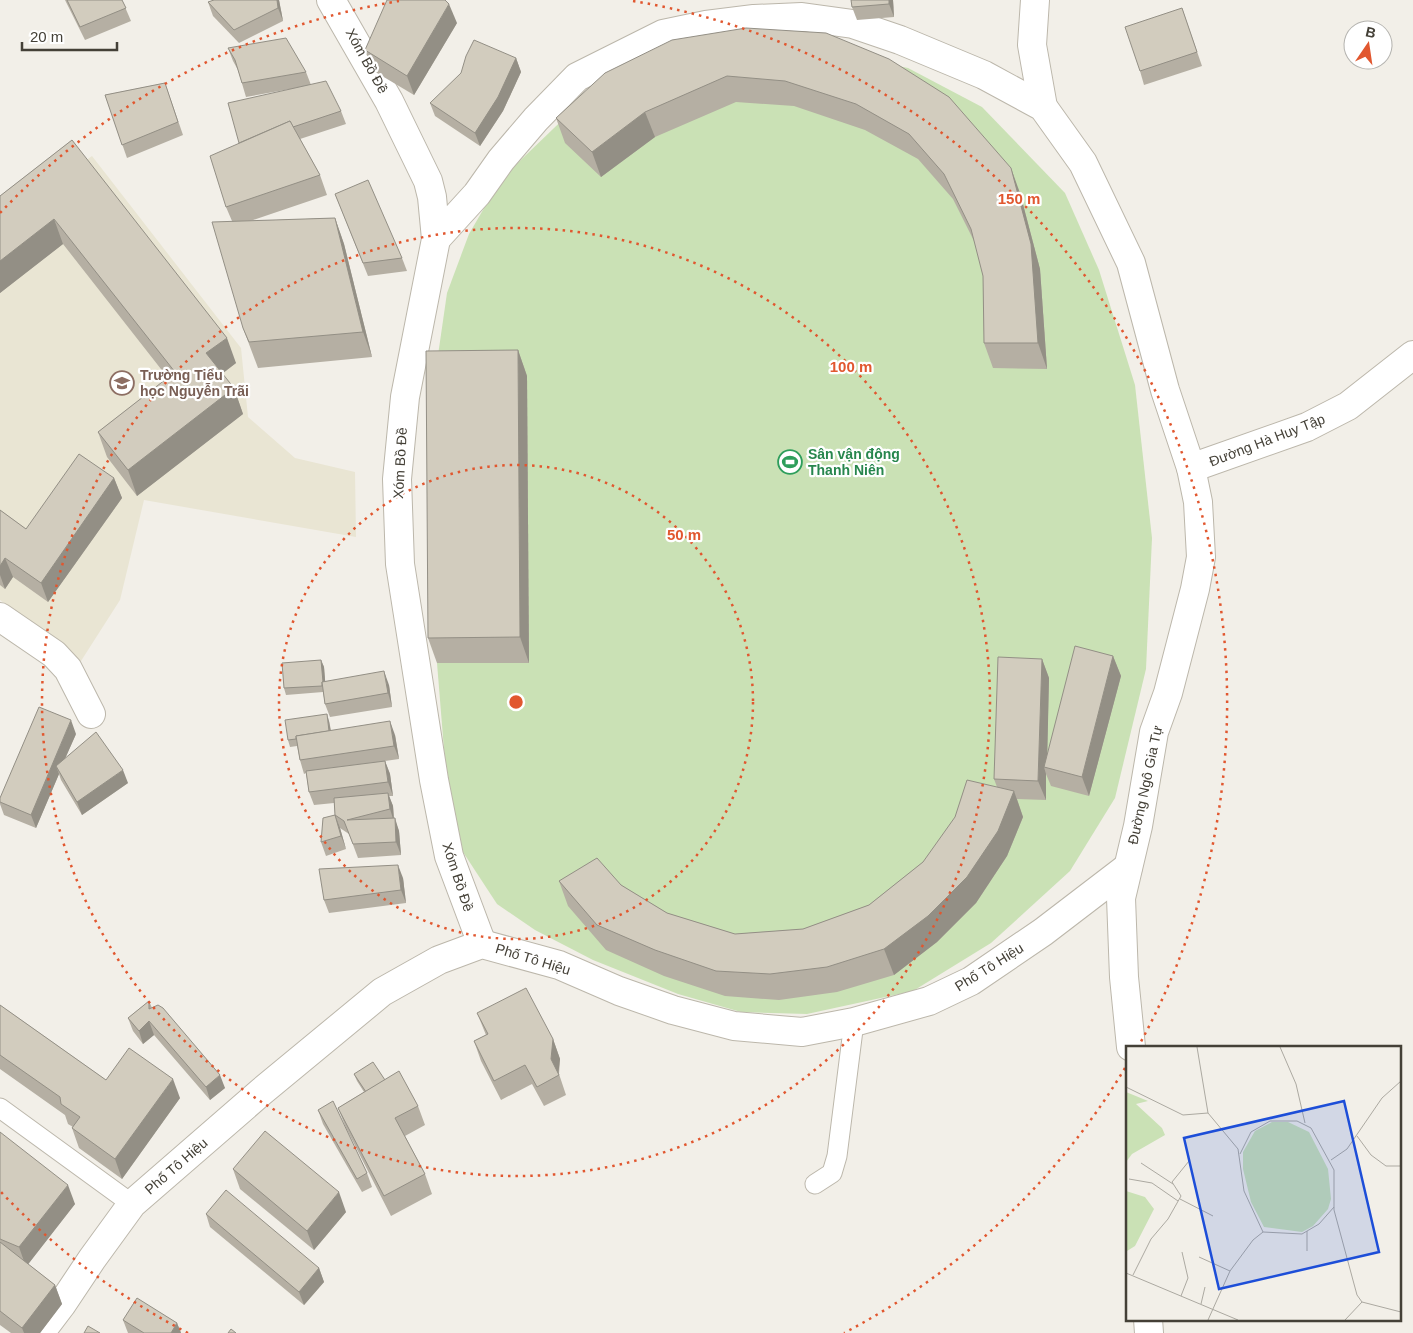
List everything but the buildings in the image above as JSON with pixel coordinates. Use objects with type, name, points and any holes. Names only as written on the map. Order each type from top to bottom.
[{"type":"street","name":"Xóm Bồ Đề","points":[[331,0],[385,93],[428,180],[432,197],[436,239],[405,397],[397,479],[400,564],[448,856],[482,944]]},
{"type":"street","points":[[1036,0],[1032,45],[1043,107]]},
{"type":"street","points":[[436,239],[476,194],[501,160],[530,126],[576,77],[663,34],[754,19],[802,17],[853,24],[900,40],[984,75],[1043,107]]},
{"type":"street","name":"Đường Ngô Gia Tự","points":[[1043,107],[1083,163],[1131,263],[1166,390],[1191,468],[1198,502],[1201,557],[1196,589],[1168,693],[1154,732],[1138,826],[1121,898],[1124,977],[1131,1046]]},
{"type":"street","name":"Đường Hà Huy Tập","points":[[1191,468],[1307,427],[1348,406],[1413,355]]},
{"type":"street","points":[[0,617],[54,654],[68,669],[91,714]]},
{"type":"street","name":"Phố Tô Hiệu","points":[[40,1333],[132,1204],[261,1092],[382,992],[440,960],[482,944],[559,965],[618,992],[673,1010],[734,1026],[802,1032],[854,1022],[929,1001],[971,981],[1043,932],[1128,867]]},
{"type":"street","points":[[1148,1320],[1149,1333]]},
{"type":"lane","points":[[815,1184],[832,1173],[837,1156],[854,1022]]},
{"type":"lane","points":[[0,1108],[132,1204]]},
{"type":"shaded area","name":"Trường Tiểu học Nguyễn Trãi","points":[[92,156],[241,348],[248,417],[295,458],[355,472],[356,537],[144,500],[120,600],[81,661],[0,600],[0,222]]},
{"type":"green space","name":"Sân vận động Thanh Niên","points":[[771,39],[908,68],[982,107],[1065,193],[1099,270],[1135,385],[1152,538],[1146,669],[1115,798],[1070,871],[991,943],[913,991],[807,1014],[741,1012],[678,994],[593,960],[535,930],[497,904],[461,849],[446,774],[437,663],[435,376],[447,293],[469,234],[501,179],[604,80]]},
{"type":"place","name":"Trường Tiểu học Nguyễn Trãi","points":[[122,383]]},
{"type":"place","name":"Sân vận động Thanh Niên","points":[[790,462]]}]
